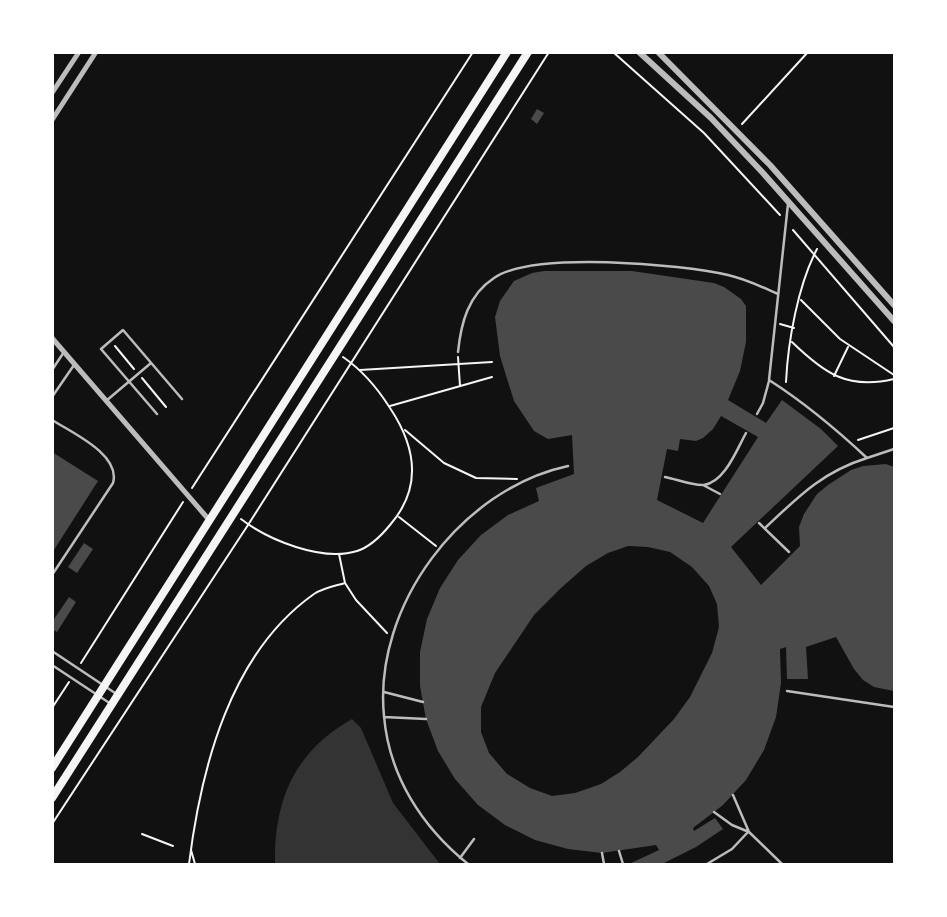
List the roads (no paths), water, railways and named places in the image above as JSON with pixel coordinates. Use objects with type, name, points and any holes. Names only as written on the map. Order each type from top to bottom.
[{"type":"main road","points":[[52,768],[507,52]]},
{"type":"main road","points":[[52,798],[528,52]]},
{"type":"street","points":[[52,93],[79,52]]},
{"type":"street","points":[[52,120],[96,52]]},
{"type":"street","points":[[639,52],[711,118],[823,239],[894,321]]},
{"type":"street","points":[[658,52],[736,130],[894,305]]},
{"type":"street","points":[[52,338],[210,521]]},
{"type":"lane","points":[[757,414],[769,380],[788,201]]},
{"type":"lane","points":[[458,352],[466,313],[480,290],[503,272],[533,264],[620,263],[695,269],[729,275],[778,294]]},
{"type":"lane","points":[[157,414],[101,349],[123,330],[182,399]]},
{"type":"lane","points":[[52,370],[64,352]]},
{"type":"lane","points":[[106,401],[151,363]]},
{"type":"lane","points":[[52,397],[75,364]]},
{"type":"lane","points":[[769,380],[824,419],[867,458]]},
{"type":"lane","points":[[52,420],[104,454],[114,468],[115,475],[52,575]]},
{"type":"lane","points":[[704,485],[720,475],[746,433]]},
{"type":"lane","points":[[765,528],[804,490],[846,465],[894,449]]},
{"type":"lane","points":[[468,864],[439,840],[423,820],[399,777],[384,717],[385,675],[393,638],[411,590],[439,548],[468,518],[503,492],[568,466]]},
{"type":"lane","points":[[665,477],[704,485],[720,494]]},
{"type":"lane","points":[[759,523],[789,552]]},
{"type":"lane","points":[[52,651],[118,695]]},
{"type":"lane","points":[[52,665],[112,705]]},
{"type":"lane","points":[[787,691],[894,707]]},
{"type":"lane","points":[[384,692],[423,702]]},
{"type":"lane","points":[[384,717],[426,719]]},
{"type":"lane","points":[[733,795],[749,832]]},
{"type":"lane","points":[[714,812],[732,825],[749,832],[782,864]]},
{"type":"lane","points":[[707,864],[732,849],[749,832]]},
{"type":"lane","points":[[460,858],[474,839]]},
{"type":"lane","points":[[619,851],[622,864]]},
{"type":"lane","points":[[601,853],[604,864]]}]
